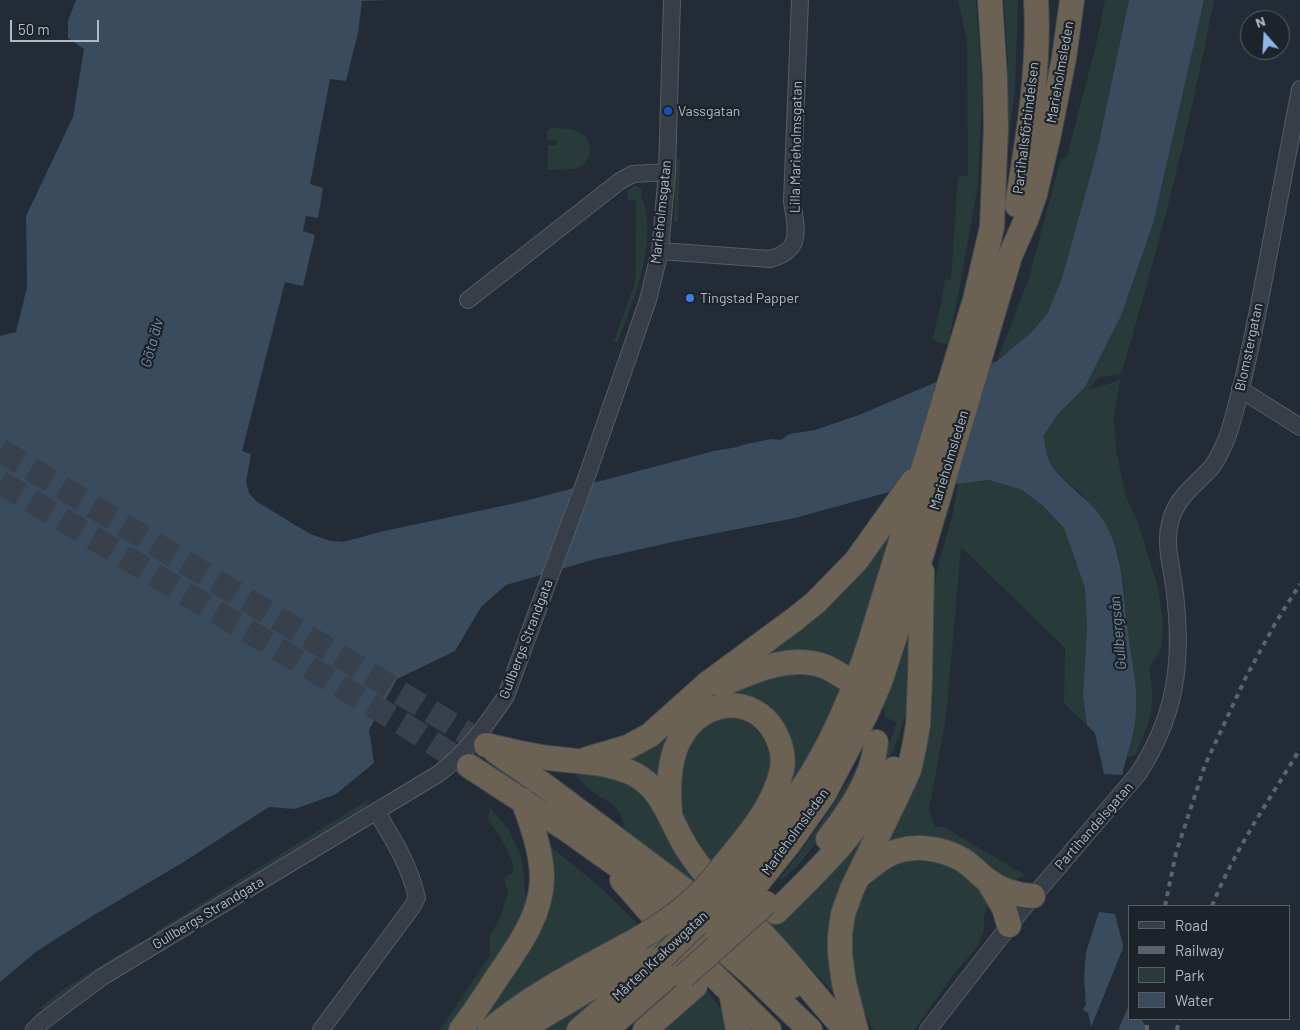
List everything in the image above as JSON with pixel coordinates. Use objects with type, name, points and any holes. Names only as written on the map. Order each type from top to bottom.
[{"type":"highway","name":"Marieholmsleden","points":[[748,887],[752,859],[769,838],[810,776],[852,694],[871,639],[912,489],[925,466],[975,300],[992,227],[996,122],[990,0]]},
{"type":"highway","name":"Partihallsförbindelsen","points":[[992,227],[1004,205],[1012,180],[1024,76],[1026,0]]},
{"type":"highway","name":"Partihallsförbindelsen","points":[[1010,256],[1024,167],[1033,86],[1037,19],[1036,0]]},
{"type":"highway","name":"Marieholmsleden","points":[[748,887],[788,845],[824,794],[866,714],[880,682],[922,552],[1010,256],[1035,194],[1064,58],[1072,0]]},
{"type":"highway","points":[[580,761],[609,753],[650,735],[707,684],[795,619],[829,590],[862,554],[912,489]]},
{"type":"highway","points":[[846,1027],[844,983],[840,954],[843,914],[858,877],[909,770],[914,748],[919,710],[923,609],[922,552]]},
{"type":"highway","points":[[683,704],[760,669],[790,663],[813,663],[827,668],[846,679]]},
{"type":"highway","points":[[670,814],[670,777],[674,752],[684,733],[697,718],[715,708],[731,704],[745,707],[762,716],[775,732],[783,755],[783,767],[779,782],[766,810],[753,830],[748,887]]},
{"type":"highway","points":[[620,1030],[668,962],[748,887],[834,854],[882,791],[896,766],[919,710]]},
{"type":"highway","points":[[645,1030],[668,962],[684,923],[748,887],[813,857],[838,826],[866,780],[873,762],[876,742]]},
{"type":"highway","points":[[486,745],[514,752],[612,765],[636,775],[651,786],[670,814],[685,845],[711,881],[768,940],[846,1027],[799,992],[683,888],[548,788],[486,745]]},
{"type":"highway","points":[[469,766],[522,800],[666,900],[756,977],[810,1030]]},
{"type":"highway","points":[[461,1030],[519,946],[528,930],[540,899],[541,865],[533,830],[522,800]]},
{"type":"highway","points":[[858,877],[886,856],[900,851],[926,848],[937,850],[963,861],[988,881],[1008,892],[1033,896]]},
{"type":"highway","points":[[604,856],[650,912],[769,1030]]},
{"type":"highway","points":[[988,881],[1004,908],[1009,925]]},
{"type":"highway","name":"Mårten Krakowgatan","points":[[578,1030],[668,962],[716,930],[748,887]]},
{"type":"highway","points":[[490,1030],[536,996],[668,962]]},
{"type":"highway","points":[[520,1030],[614,974],[668,962]]},
{"type":"highway","name":"Mårten Krakowgatan","points":[[606,1030],[668,962]]},
{"type":"highway","points":[[731,992],[738,1030]]},
{"type":"street","name":"Marieholmsgatan","points":[[588,473],[648,300],[660,251],[667,172],[672,0]]},
{"type":"street","name":"Lilla Marieholmsgatan","points":[[660,251],[770,259],[783,255],[795,242],[792,201],[800,0]]},
{"type":"street","name":"Blomstergatan","points":[[1174,587],[1168,544],[1170,522],[1178,503],[1193,484],[1211,468],[1230,432],[1251,346],[1300,89]]},
{"type":"street","points":[[468,300],[620,180],[633,174],[667,172]]},
{"type":"street","points":[[1240,389],[1300,427]]},
{"type":"street","name":"Gullbergs Strandgata","points":[[44,1027],[102,977],[376,812],[452,764],[464,752],[486,726],[506,696],[588,473]]},
{"type":"street","name":"Partihandelsgatan","points":[[928,1030],[1009,925],[1138,774],[1153,751],[1169,709],[1175,683],[1179,625],[1174,587]]},
{"type":"street","points":[[320,1030],[417,898],[413,880],[396,844],[376,812]]},
{"type":"green space","points":[[958,0],[976,0],[982,92],[978,184],[948,345],[932,340],[941,305],[945,279],[951,280],[958,177],[968,175],[967,41]]},
{"type":"green space","points":[[1004,0],[1018,0],[1015,87],[1006,165],[1005,110],[1008,63]]},
{"type":"green space","points":[[1105,0],[1129,0],[1097,151],[1062,278],[1048,312],[1033,331],[997,361],[1029,278],[1060,161],[1067,156],[1097,41]]},
{"type":"green space","points":[[1204,0],[1214,0],[1195,94],[1148,281],[1121,374],[1099,377],[1088,389],[1120,380],[1114,417],[1116,450],[1126,497],[1138,522],[1158,588],[1163,620],[1162,647],[1149,668],[1152,694],[1151,714],[1135,756],[1127,757],[1131,740],[1127,631],[1124,585],[1118,553],[1083,495],[1062,478],[1051,464],[1046,451],[1044,435],[1058,414],[1085,387],[1121,316],[1153,224]]},
{"type":"green space","points":[[551,128],[570,129],[582,134],[586,138],[590,150],[588,158],[581,167],[547,170],[548,145],[557,145],[557,140],[547,140],[547,131]]},
{"type":"green space","points":[[676,159],[680,159],[678,221],[674,221]]},
{"type":"green space","points":[[637,186],[642,189],[641,198],[647,217],[645,253],[637,290],[616,342],[614,341],[635,283],[636,201],[627,200],[628,190]]},
{"type":"green space","points":[[989,480],[1022,490],[1043,506],[1064,528],[1085,588],[1087,627],[1083,696],[1087,725],[1064,703],[1065,648],[961,547],[946,718],[929,809],[935,827],[944,827],[1025,875],[1008,886],[974,859],[882,847],[939,562],[953,513],[958,483]]},
{"type":"green space","points":[[885,535],[891,537],[849,669],[740,669]]},
{"type":"green space","points":[[916,615],[912,680],[906,714],[885,769],[882,761],[888,741],[891,740],[897,722],[886,718],[882,706]]},
{"type":"green space","points":[[816,671],[843,686],[815,745],[780,801],[767,709],[695,714],[665,794],[623,757],[711,699],[783,672]]},
{"type":"green space","points":[[737,715],[755,722],[776,749],[771,785],[713,866],[693,838],[682,815],[679,800],[678,772],[683,755],[693,738],[700,731],[714,720]]},
{"type":"green space","points":[[861,760],[864,762],[820,838],[800,863],[782,880],[780,878],[802,850]]},
{"type":"green space","points":[[593,770],[644,789],[701,880],[695,886],[624,832],[623,822],[616,808],[585,786],[575,773]]},
{"type":"green space","points":[[371,798],[367,806],[159,934],[156,934],[155,932]]},
{"type":"green space","points":[[886,800],[843,893],[840,999],[771,927],[816,885]]},
{"type":"green space","points":[[490,807],[508,829],[521,856],[526,915],[453,1030],[440,1030],[490,955],[490,934],[499,921],[508,893],[504,877],[513,873],[513,866],[508,852],[488,819]]},
{"type":"green space","points":[[546,843],[600,887],[642,928],[480,1030],[469,1030],[517,966]]},
{"type":"green space","points":[[928,857],[957,868],[992,902],[985,912],[984,932],[970,956],[957,970],[914,1030],[873,1030],[852,981],[847,934],[864,885],[897,861]]},
{"type":"green space","points":[[139,942],[138,947],[46,1008],[38,1009],[62,990]]},
{"type":"green space","points":[[706,988],[726,1017],[729,1030],[659,1030]]},
{"type":"green space","points":[[606,999],[568,1030],[543,1030],[588,1001]]},
{"type":"water","points":[[76,0],[387,0],[362,1],[358,33],[346,81],[330,79],[310,184],[323,188],[318,218],[306,216],[303,231],[315,235],[303,286],[285,282],[242,451],[251,454],[246,482],[249,493],[256,501],[310,534],[331,541],[343,542],[384,531],[521,502],[714,451],[771,439],[781,440],[789,434],[815,430],[859,415],[934,383],[997,361],[1033,331],[1048,312],[1062,278],[1097,151],[1129,0],[1204,0],[1153,224],[1121,316],[1085,387],[1058,414],[1044,435],[1045,446],[1051,464],[1064,480],[1100,515],[1116,549],[1122,576],[1136,702],[1134,728],[1122,775],[1104,774],[1095,733],[1087,725],[1083,696],[1087,627],[1085,588],[1064,528],[1043,506],[1022,490],[989,480],[889,492],[795,518],[592,560],[506,585],[481,607],[455,651],[397,679],[369,730],[374,763],[336,794],[295,809],[269,807],[182,863],[37,951],[0,982],[0,336],[16,332],[27,287],[26,216],[73,117],[84,49],[68,38],[68,21]]},
{"type":"water","points":[[1099,912],[1115,914],[1123,945],[1122,965],[1128,988],[1128,1020],[1142,1020],[1148,1030],[1092,1030],[1088,1013],[1083,1010],[1086,1004],[1084,977],[1086,952]]},
{"type":"pier","points":[[1125,943],[1124,965],[1128,979],[1128,1007],[1118,1030],[1090,1030]]},
{"type":"tunnel","points":[[0,450],[486,745]]},
{"type":"tunnel","points":[[0,482],[405,725],[469,766]]},
{"type":"railway","points":[[1165,905],[1176,853],[1205,765],[1246,677],[1276,622],[1300,584]]},
{"type":"railway","points":[[1212,905],[1241,846],[1300,749]]},
{"type":"railway","points":[[1147,1020],[1147,1030]]},
{"type":"railway","points":[[1177,1030],[1179,1020]]},
{"type":"place","name":"Vassgatan","points":[[668,111]]},
{"type":"place","name":"Tingstad Papper","points":[[690,298]]},
{"type":"water label","name":"Göta älv","points":[[152,343]]},
{"type":"water label","name":"Gullbergsån","points":[[1118,633]]}]
